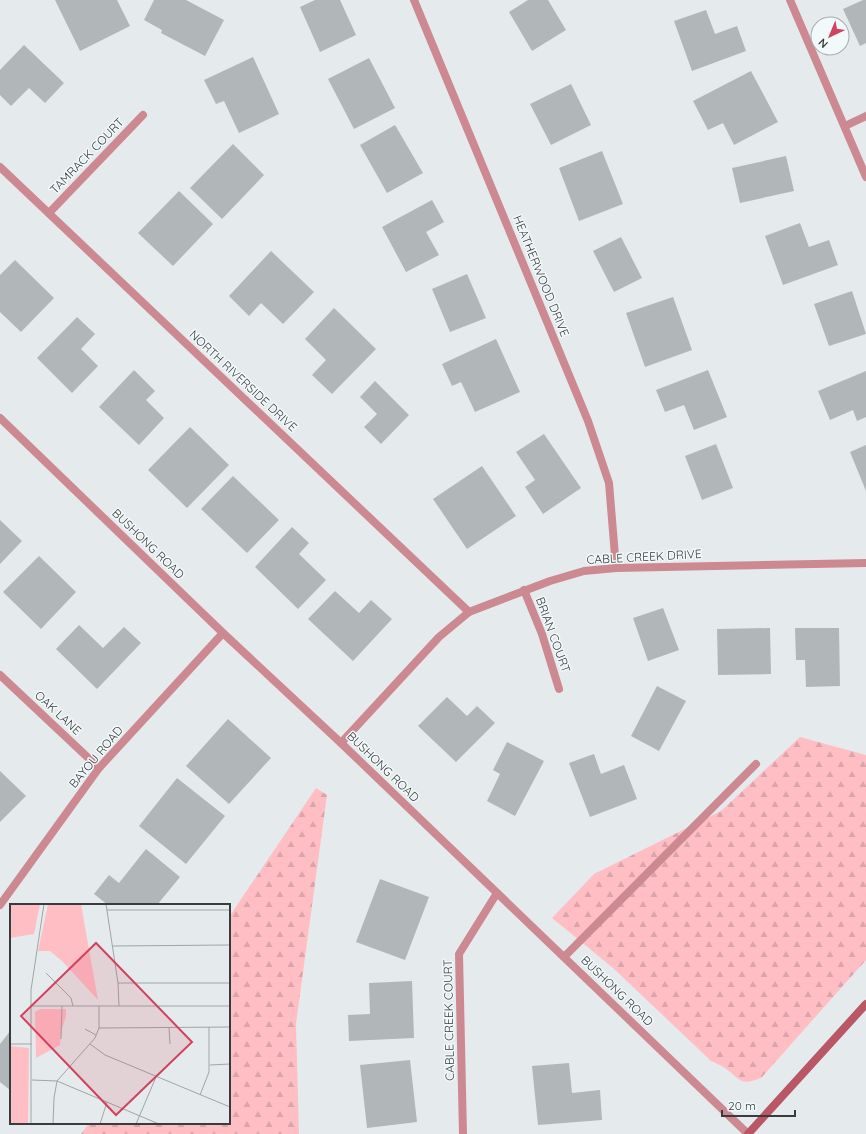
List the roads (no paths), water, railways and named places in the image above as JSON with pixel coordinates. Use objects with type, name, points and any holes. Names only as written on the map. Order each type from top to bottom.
[{"type":"street","name":"HEATHERWOOD DRIVE","points":[[414,0],[588,421],[609,484],[616,568]]},
{"type":"street","points":[[790,0],[866,177]]},
{"type":"street","name":"TAMRACK COURT","points":[[49,213],[143,115]]},
{"type":"street","points":[[844,126],[866,116]]},
{"type":"street","name":"NORTH RIVERSIDE DRIVE","points":[[0,167],[469,612]]},
{"type":"street","name":"BUSHONG ROAD","points":[[0,418],[748,1134]]},
{"type":"street","name":"CABLE CREEK DRIVE","points":[[341,743],[439,637],[469,612],[524,590],[584,571],[616,568],[866,563]]},
{"type":"street","name":"BRIAN COURT","points":[[524,590],[542,634],[559,689]]},
{"type":"street","name":"BAYOU ROAD","points":[[0,905],[99,768],[223,633]]},
{"type":"street","name":"OAK LANE","points":[[0,675],[99,768]]},
{"type":"street","points":[[564,957],[756,764]]},
{"type":"street","name":"CABLE CREEK COURT","points":[[463,1134],[459,954],[497,893]]},
{"type":"street","points":[[748,1134],[866,1004]]}]
